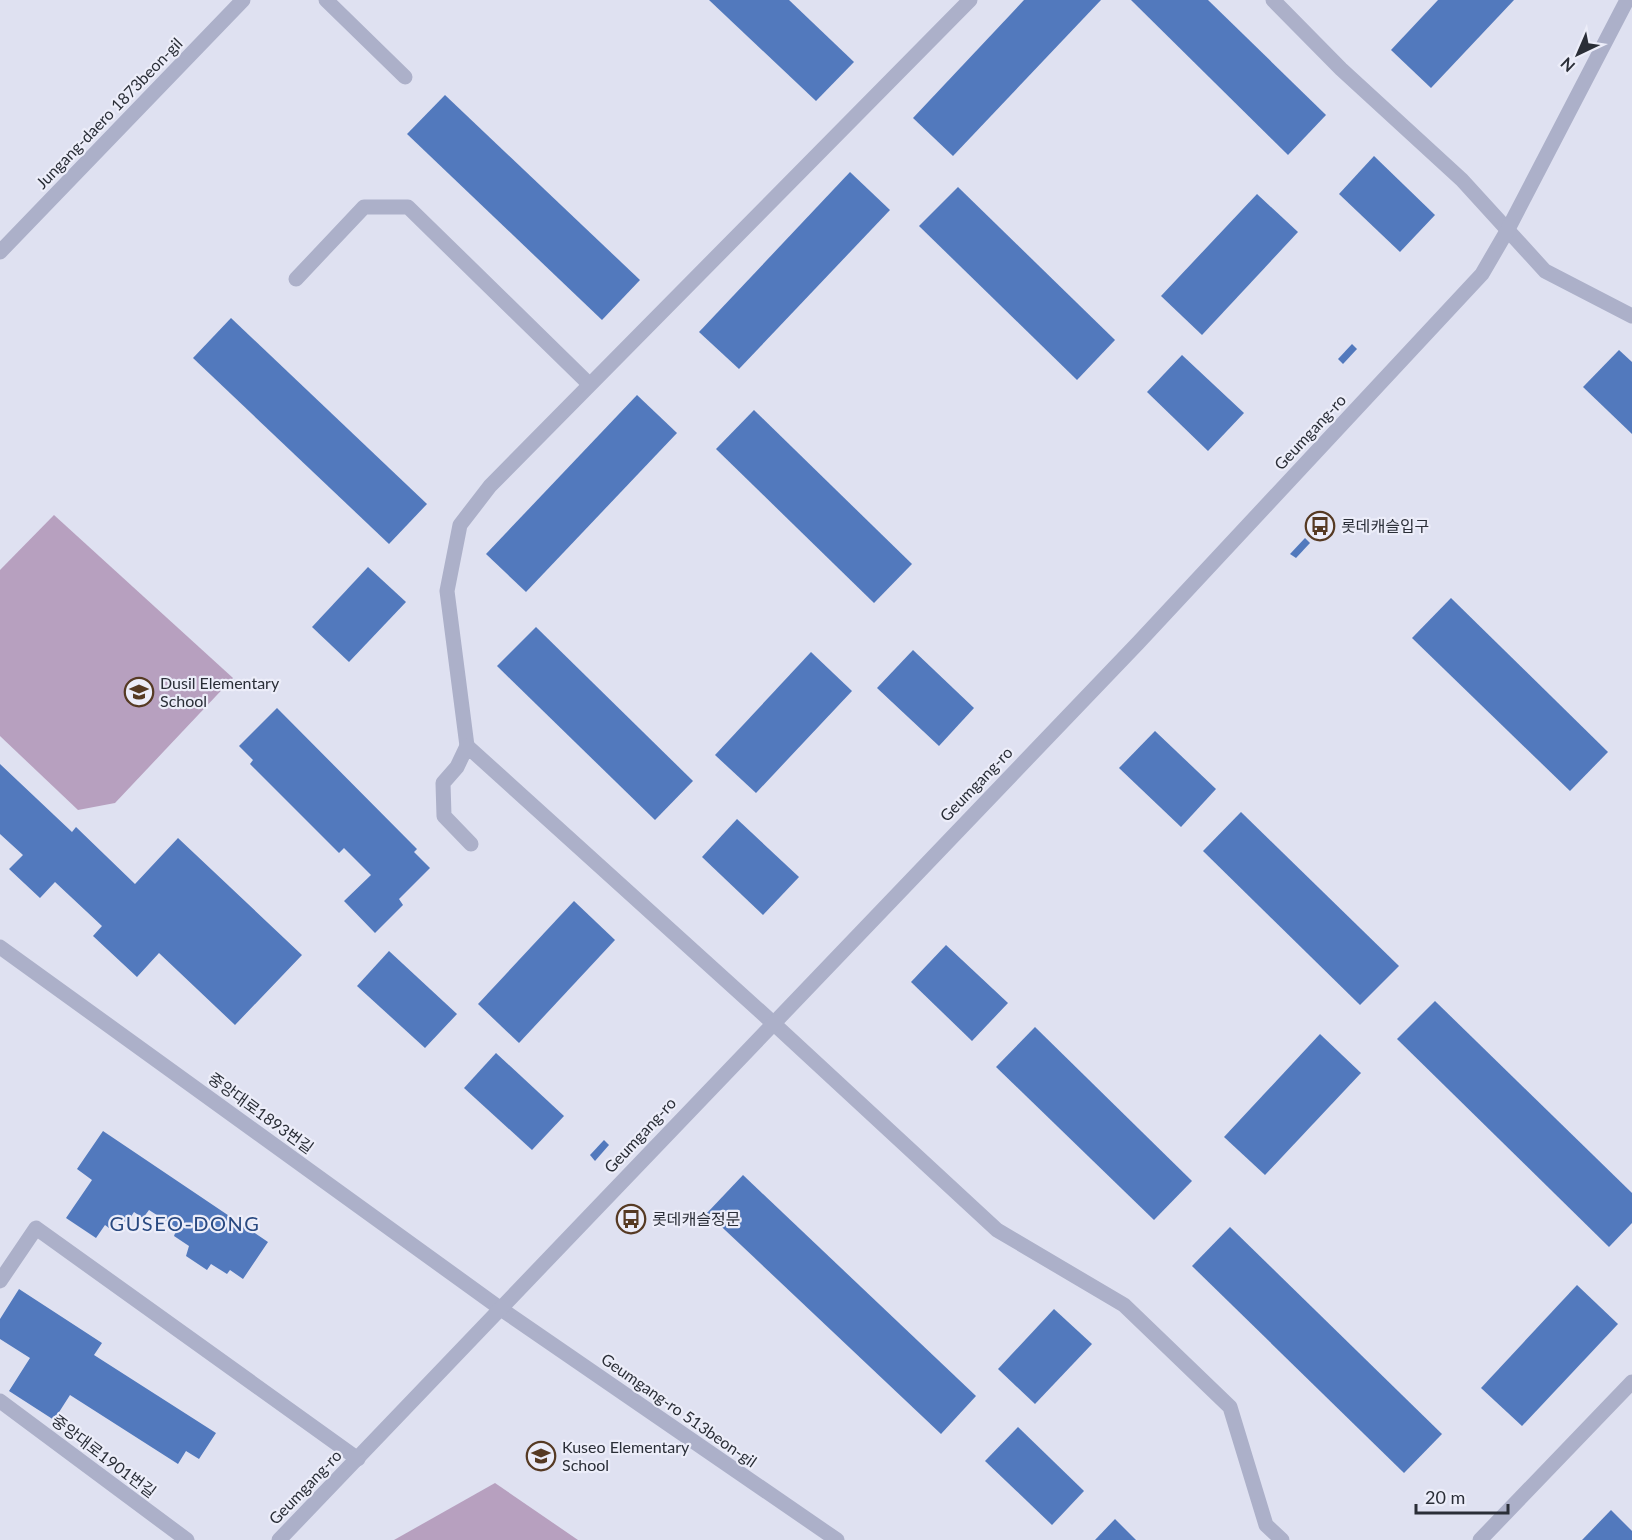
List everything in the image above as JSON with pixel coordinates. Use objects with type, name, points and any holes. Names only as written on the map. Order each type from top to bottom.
[{"type":"street","name":"Jungang-daero 1873beon-gil","points":[[0,252],[243,0]]},
{"type":"street","points":[[326,0],[405,77]]},
{"type":"street","points":[[471,843],[444,816],[443,783],[457,767],[467,746],[447,591],[460,525],[490,486],[589,384],[970,0]]},
{"type":"street","points":[[1273,0],[1341,69],[1462,180],[1545,271],[1632,316]]},
{"type":"street","name":"Geumgang-ro","points":[[279,1540],[772,1022],[1138,643],[1482,274],[1507,231],[1627,0]]},
{"type":"street","points":[[296,279],[364,207],[408,207],[589,384]]},
{"type":"street","points":[[467,746],[772,1022],[997,1230],[1124,1305],[1230,1407],[1266,1525],[1282,1540]]},
{"type":"street","name":"중앙대로1893번길","points":[[0,947],[501,1309]]},
{"type":"street","points":[[0,1281],[36,1228],[358,1459]]},
{"type":"street","name":"Geumgang-ro 513beon-gil","points":[[501,1309],[837,1540]]},
{"type":"street","points":[[1480,1540],[1632,1382]]},
{"type":"street","name":"중앙대로1901번길","points":[[0,1401],[187,1540]]},
{"type":"shaded area","points":[[54,515],[233,678],[115,803],[78,810],[0,736],[0,570]]},
{"type":"shaded area","points":[[495,1483],[578,1540],[394,1540]]},
{"type":"building","points":[[709,0],[789,0],[854,62],[816,101]]},
{"type":"building","points":[[1024,0],[1101,0],[953,156],[913,118]]},
{"type":"building","points":[[1131,0],[1208,0],[1326,115],[1288,155]]},
{"type":"building","points":[[1438,0],[1514,0],[1431,88],[1391,50]]},
{"type":"building","points":[[445,95],[640,280],[602,320],[407,134]]},
{"type":"building","points":[[1374,156],[1435,215],[1400,252],[1339,194]]},
{"type":"building","points":[[850,172],[890,210],[739,369],[699,332]]},
{"type":"building","points":[[958,187],[1115,340],[1077,380],[919,226]]},
{"type":"building","points":[[1257,194],[1298,232],[1202,335],[1161,296]]},
{"type":"building","points":[[231,318],[427,504],[389,544],[193,358]]},
{"type":"building","points":[[1352,344],[1357,349],[1343,364],[1338,359]]},
{"type":"building","points":[[1619,350],[1632,362],[1632,434],[1583,387]]},
{"type":"building","points":[[1182,355],[1244,413],[1208,451],[1147,392]]},
{"type":"building","points":[[637,395],[677,433],[526,592],[486,554]]},
{"type":"building","points":[[754,410],[912,564],[874,603],[716,449]]},
{"type":"building","points":[[1305,538],[1310,543],[1296,558],[1290,554]]},
{"type":"building","points":[[368,567],[406,602],[349,662],[312,627]]},
{"type":"building","points":[[1451,598],[1608,752],[1570,791],[1412,638]]},
{"type":"building","points":[[536,627],[693,781],[655,820],[497,666]]},
{"type":"building","points":[[913,650],[974,708],[939,746],[877,688]]},
{"type":"building","points":[[811,652],[852,691],[756,793],[715,755]]},
{"type":"building","points":[[277,708],[417,849],[414,852],[430,868],[399,899],[403,905],[375,933],[344,901],[371,875],[344,848],[339,853],[250,764],[253,760],[239,746]]},
{"type":"building","points":[[1155,731],[1216,789],[1181,827],[1119,768]]},
{"type":"building","points":[[0,764],[72,832],[76,827],[135,884],[178,838],[302,955],[235,1025],[159,953],[137,977],[93,936],[102,926],[55,882],[40,898],[9,869],[23,855],[0,834]]},
{"type":"building","points":[[1241,812],[1399,966],[1360,1005],[1203,851]]},
{"type":"building","points":[[737,819],[799,877],[763,915],[702,857]]},
{"type":"building","points":[[574,901],[615,940],[519,1043],[478,1004]]},
{"type":"building","points":[[946,945],[1008,1003],[972,1041],[911,982]]},
{"type":"building","points":[[389,951],[457,1014],[425,1048],[357,986]]},
{"type":"building","points":[[1435,1001],[1632,1193],[1632,1223],[1609,1247],[1397,1039]]},
{"type":"building","points":[[1035,1027],[1192,1181],[1154,1220],[996,1067]]},
{"type":"building","points":[[1320,1034],[1361,1073],[1265,1175],[1224,1137]]},
{"type":"building","points":[[496,1053],[564,1116],[532,1150],[464,1088]]},
{"type":"building","points":[[103,1131],[268,1242],[243,1279],[230,1270],[227,1274],[211,1264],[207,1270],[186,1256],[189,1246],[174,1236],[177,1228],[149,1210],[143,1218],[134,1212],[127,1223],[117,1216],[109,1228],[105,1225],[96,1238],[66,1218],[92,1180],[77,1169]]},
{"type":"building","points":[[604,1140],[609,1145],[595,1161],[590,1155]]},
{"type":"building","points":[[743,1175],[976,1396],[941,1434],[707,1213]]},
{"type":"building","points":[[1230,1227],[1442,1434],[1404,1473],[1192,1266]]},
{"type":"building","points":[[1577,1285],[1618,1324],[1522,1426],[1481,1388]]},
{"type":"building","points":[[19,1289],[102,1343],[94,1355],[216,1433],[199,1459],[186,1451],[178,1464],[70,1395],[54,1420],[9,1391],[30,1358],[0,1339],[0,1319]]},
{"type":"building","points":[[1054,1309],[1092,1344],[1035,1404],[998,1369]]},
{"type":"building","points":[[1018,1427],[1084,1491],[1052,1525],[985,1461]]},
{"type":"building","points":[[1611,1510],[1632,1531],[1632,1540],[1582,1540]]},
{"type":"building","points":[[1115,1519],[1136,1540],[1095,1540]]},
{"type":"place","name":"롯데캐슬입구","points":[[1320,526]]},
{"type":"place","name":"Dusil Elementary School","points":[[139,692]]},
{"type":"place","name":"롯데캐슬정문","points":[[631,1219]]},
{"type":"place","name":"Kuseo Elementary School","points":[[541,1456]]},
{"type":"district","name":"GUSEO-DONG","points":[[185,1224]]}]
